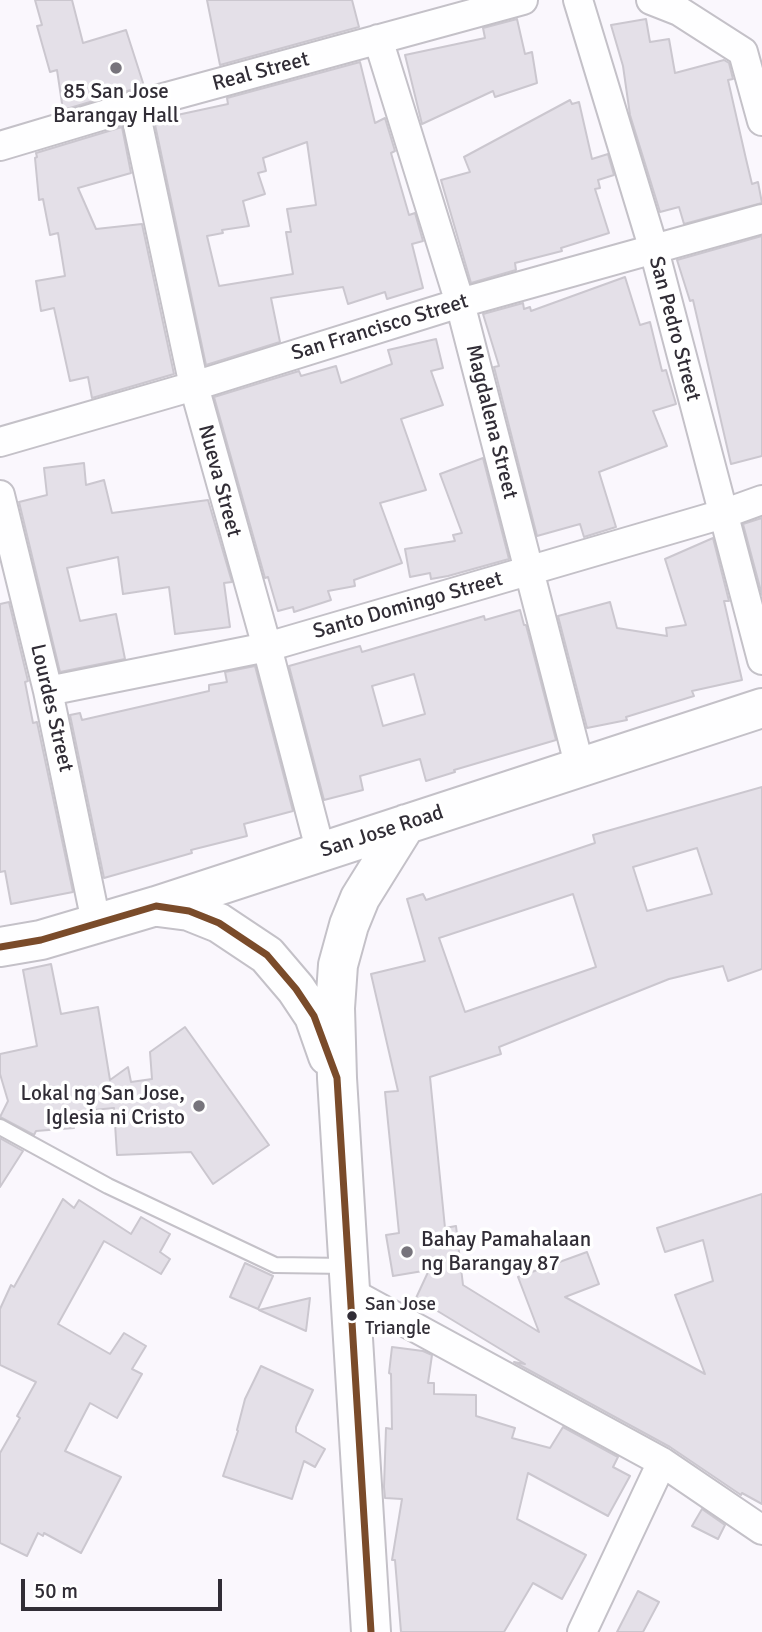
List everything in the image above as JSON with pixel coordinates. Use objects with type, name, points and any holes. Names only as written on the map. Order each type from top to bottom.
[{"type":"main road","name":"San Jose Road","points":[[0,947],[41,940],[156,906],[762,708]]},
{"type":"main road","points":[[371,1632],[335,1008],[338,965],[359,898],[406,824]]},
{"type":"main road","points":[[156,906],[189,911],[219,923],[267,955],[296,989],[314,1016],[337,1078]]},
{"type":"street","name":"Real Street","points":[[0,146],[134,106],[523,0]]},
{"type":"street","name":"San Pedro Street","points":[[578,0],[653,250],[762,660]]},
{"type":"street","points":[[651,0],[678,11],[743,52],[762,121]]},
{"type":"street","name":"Magdalena Street","points":[[378,40],[460,303],[580,768]]},
{"type":"street","name":"Nueva Street","points":[[134,106],[194,386],[321,853]]},
{"type":"street","name":"San Francisco Street","points":[[0,442],[194,386],[460,303],[762,219]]},
{"type":"street","name":"Lourdes Street","points":[[0,495],[48,691],[96,922]]},
{"type":"street","name":"Santo Domingo Street","points":[[48,691],[267,647],[723,514],[762,500]]},
{"type":"street","points":[[349,1279],[662,1462],[762,1530]]},
{"type":"street","points":[[582,1632],[662,1462]]},
{"type":"lane","points":[[0,1126],[108,1186],[275,1265],[349,1279]]},
{"type":"building","points":[[35,0],[72,0],[83,43],[126,30],[144,86],[63,110],[57,70],[50,72],[37,26],[42,25]]},
{"type":"building","points":[[207,0],[352,0],[359,27],[220,65]]},
{"type":"building","points":[[517,19],[525,54],[532,52],[537,83],[495,97],[493,91],[422,124],[405,55],[485,38],[483,28]]},
{"type":"building","points":[[646,19],[650,42],[669,39],[675,73],[724,60],[729,63],[733,79],[728,80],[746,159],[752,184],[758,182],[762,203],[684,224],[679,207],[660,212],[630,115],[623,66],[611,25]]},
{"type":"building","points":[[360,62],[375,123],[385,118],[395,151],[391,153],[409,215],[415,213],[423,241],[412,244],[423,288],[387,299],[385,292],[348,304],[343,287],[271,298],[280,342],[206,365],[154,120],[228,104],[227,98]],"holes":[[[307,142],[316,205],[287,209],[291,232],[286,232],[293,274],[219,286],[207,236],[223,233],[222,230],[249,226],[243,201],[265,194],[258,173],[266,171],[263,158]]]},
{"type":"building","points":[[570,100],[572,104],[579,102],[592,159],[608,154],[614,175],[598,180],[600,188],[595,189],[609,233],[561,248],[562,251],[515,263],[516,270],[471,283],[441,180],[470,172],[464,157]]},
{"type":"building","points":[[122,127],[131,173],[78,188],[96,229],[142,224],[174,374],[92,398],[88,377],[70,381],[54,308],[41,311],[36,281],[65,276],[58,233],[50,235],[43,199],[39,200],[35,158],[36,153]]},
{"type":"building","points":[[762,236],[762,456],[731,464],[693,300],[690,301],[677,260]]},
{"type":"building","points":[[625,277],[640,325],[650,322],[662,371],[666,370],[676,404],[653,411],[667,446],[599,472],[616,527],[584,537],[580,524],[537,536],[494,367],[499,366],[483,314],[523,303],[524,309],[530,307],[531,311]]},
{"type":"building","points":[[436,339],[443,368],[431,371],[443,405],[401,419],[426,490],[380,503],[402,563],[354,580],[355,586],[328,591],[331,600],[294,612],[293,607],[278,611],[268,577],[265,578],[214,397],[299,371],[301,376],[336,366],[341,383],[392,364],[388,350]]},
{"type":"building","points":[[483,458],[509,559],[448,576],[431,579],[430,573],[410,577],[405,549],[455,541],[453,535],[462,533],[440,474]]},
{"type":"building","points":[[84,463],[86,485],[104,480],[112,513],[208,500],[232,582],[224,583],[230,627],[175,634],[169,587],[123,594],[118,557],[67,568],[80,621],[116,614],[125,659],[60,672],[19,502],[47,495],[44,468]]},
{"type":"building","points":[[762,518],[762,595],[743,524]]},
{"type":"building","points":[[713,538],[729,601],[724,601],[742,680],[692,691],[694,696],[626,717],[627,720],[587,728],[558,616],[610,602],[617,628],[667,636],[666,628],[686,625],[665,559]]},
{"type":"building","points":[[9,602],[28,681],[25,682],[33,723],[37,722],[73,892],[11,904],[5,871],[0,872],[0,604]]},
{"type":"building","points":[[520,610],[556,740],[426,781],[420,759],[360,776],[363,790],[324,800],[289,666],[360,646],[362,652],[484,616],[485,620]],"holes":[[[414,674],[425,714],[383,726],[372,686]]]},
{"type":"building","points":[[255,666],[293,811],[244,824],[247,836],[191,850],[192,853],[104,878],[70,715],[80,713],[82,720],[209,691],[209,685],[227,682],[225,672]]},
{"type":"building","points":[[762,787],[762,969],[728,981],[723,966],[669,979],[499,1047],[501,1054],[430,1077],[445,1228],[456,1226],[463,1285],[539,1332],[518,1277],[587,1252],[599,1284],[565,1297],[705,1374],[675,1295],[713,1281],[703,1240],[665,1252],[657,1228],[762,1194],[762,1504],[742,1493],[741,1495],[670,1447],[514,1362],[525,1364],[416,1298],[429,1270],[393,1276],[386,1235],[399,1233],[385,1092],[398,1091],[371,974],[425,961],[407,899],[423,894],[426,900],[595,843],[593,835]],"holes":[[[697,848],[712,894],[647,911],[633,867]],[[573,894],[596,967],[465,1012],[439,938]]]},
{"type":"building","points":[[51,964],[61,1014],[98,1007],[110,1080],[128,1067],[131,1082],[152,1079],[150,1052],[185,1027],[269,1145],[213,1184],[191,1152],[117,1155],[114,1108],[72,1112],[74,1128],[36,1131],[34,1135],[0,1117],[8,1101],[0,1074],[0,1054],[37,1046],[23,970]]},
{"type":"building","points":[[0,1138],[23,1151],[0,1187]]},
{"type":"building","points":[[63,1199],[74,1208],[79,1200],[131,1234],[141,1217],[170,1234],[160,1252],[170,1259],[161,1274],[104,1241],[58,1324],[110,1354],[124,1333],[146,1346],[132,1369],[142,1374],[117,1418],[90,1403],[65,1451],[121,1477],[81,1553],[44,1533],[43,1536],[38,1533],[27,1556],[0,1543],[0,1453],[36,1382],[0,1365],[0,1309],[11,1285],[14,1287]]},
{"type":"building","points":[[245,1263],[273,1276],[258,1309],[230,1297]]},
{"type":"building","points":[[310,1298],[306,1331],[259,1310]]},
{"type":"building","points":[[392,1347],[423,1351],[432,1355],[428,1383],[434,1383],[434,1394],[476,1395],[476,1416],[515,1428],[512,1438],[550,1448],[563,1427],[618,1457],[613,1467],[630,1476],[608,1516],[528,1473],[517,1519],[586,1555],[562,1599],[533,1583],[504,1632],[401,1632],[395,1560],[392,1560],[402,1499],[385,1498],[384,1487],[386,1428],[392,1429],[389,1373]]},
{"type":"building","points":[[261,1366],[313,1390],[296,1432],[325,1449],[315,1467],[304,1461],[292,1499],[223,1476],[245,1399]]},
{"type":"building","points":[[702,1509],[725,1525],[718,1539],[692,1526]]},
{"type":"building","points":[[638,1591],[659,1602],[643,1632],[617,1632]]},
{"type":"transit line","points":[[0,947],[41,940],[156,906],[189,911],[219,923],[267,955],[296,989],[314,1016],[337,1078],[371,1632]]},
{"type":"place","name":"85 San Jose Barangay Hall","points":[[116,68]]},
{"type":"place","name":"Lokal ng San Jose, Iglesia ni Cristo","points":[[199,1106]]},
{"type":"place","name":"Bahay Pamahalaan ng Barangay 87","points":[[407,1252]]},
{"type":"place","name":"San Jose Triangle","points":[[352,1316]]}]
